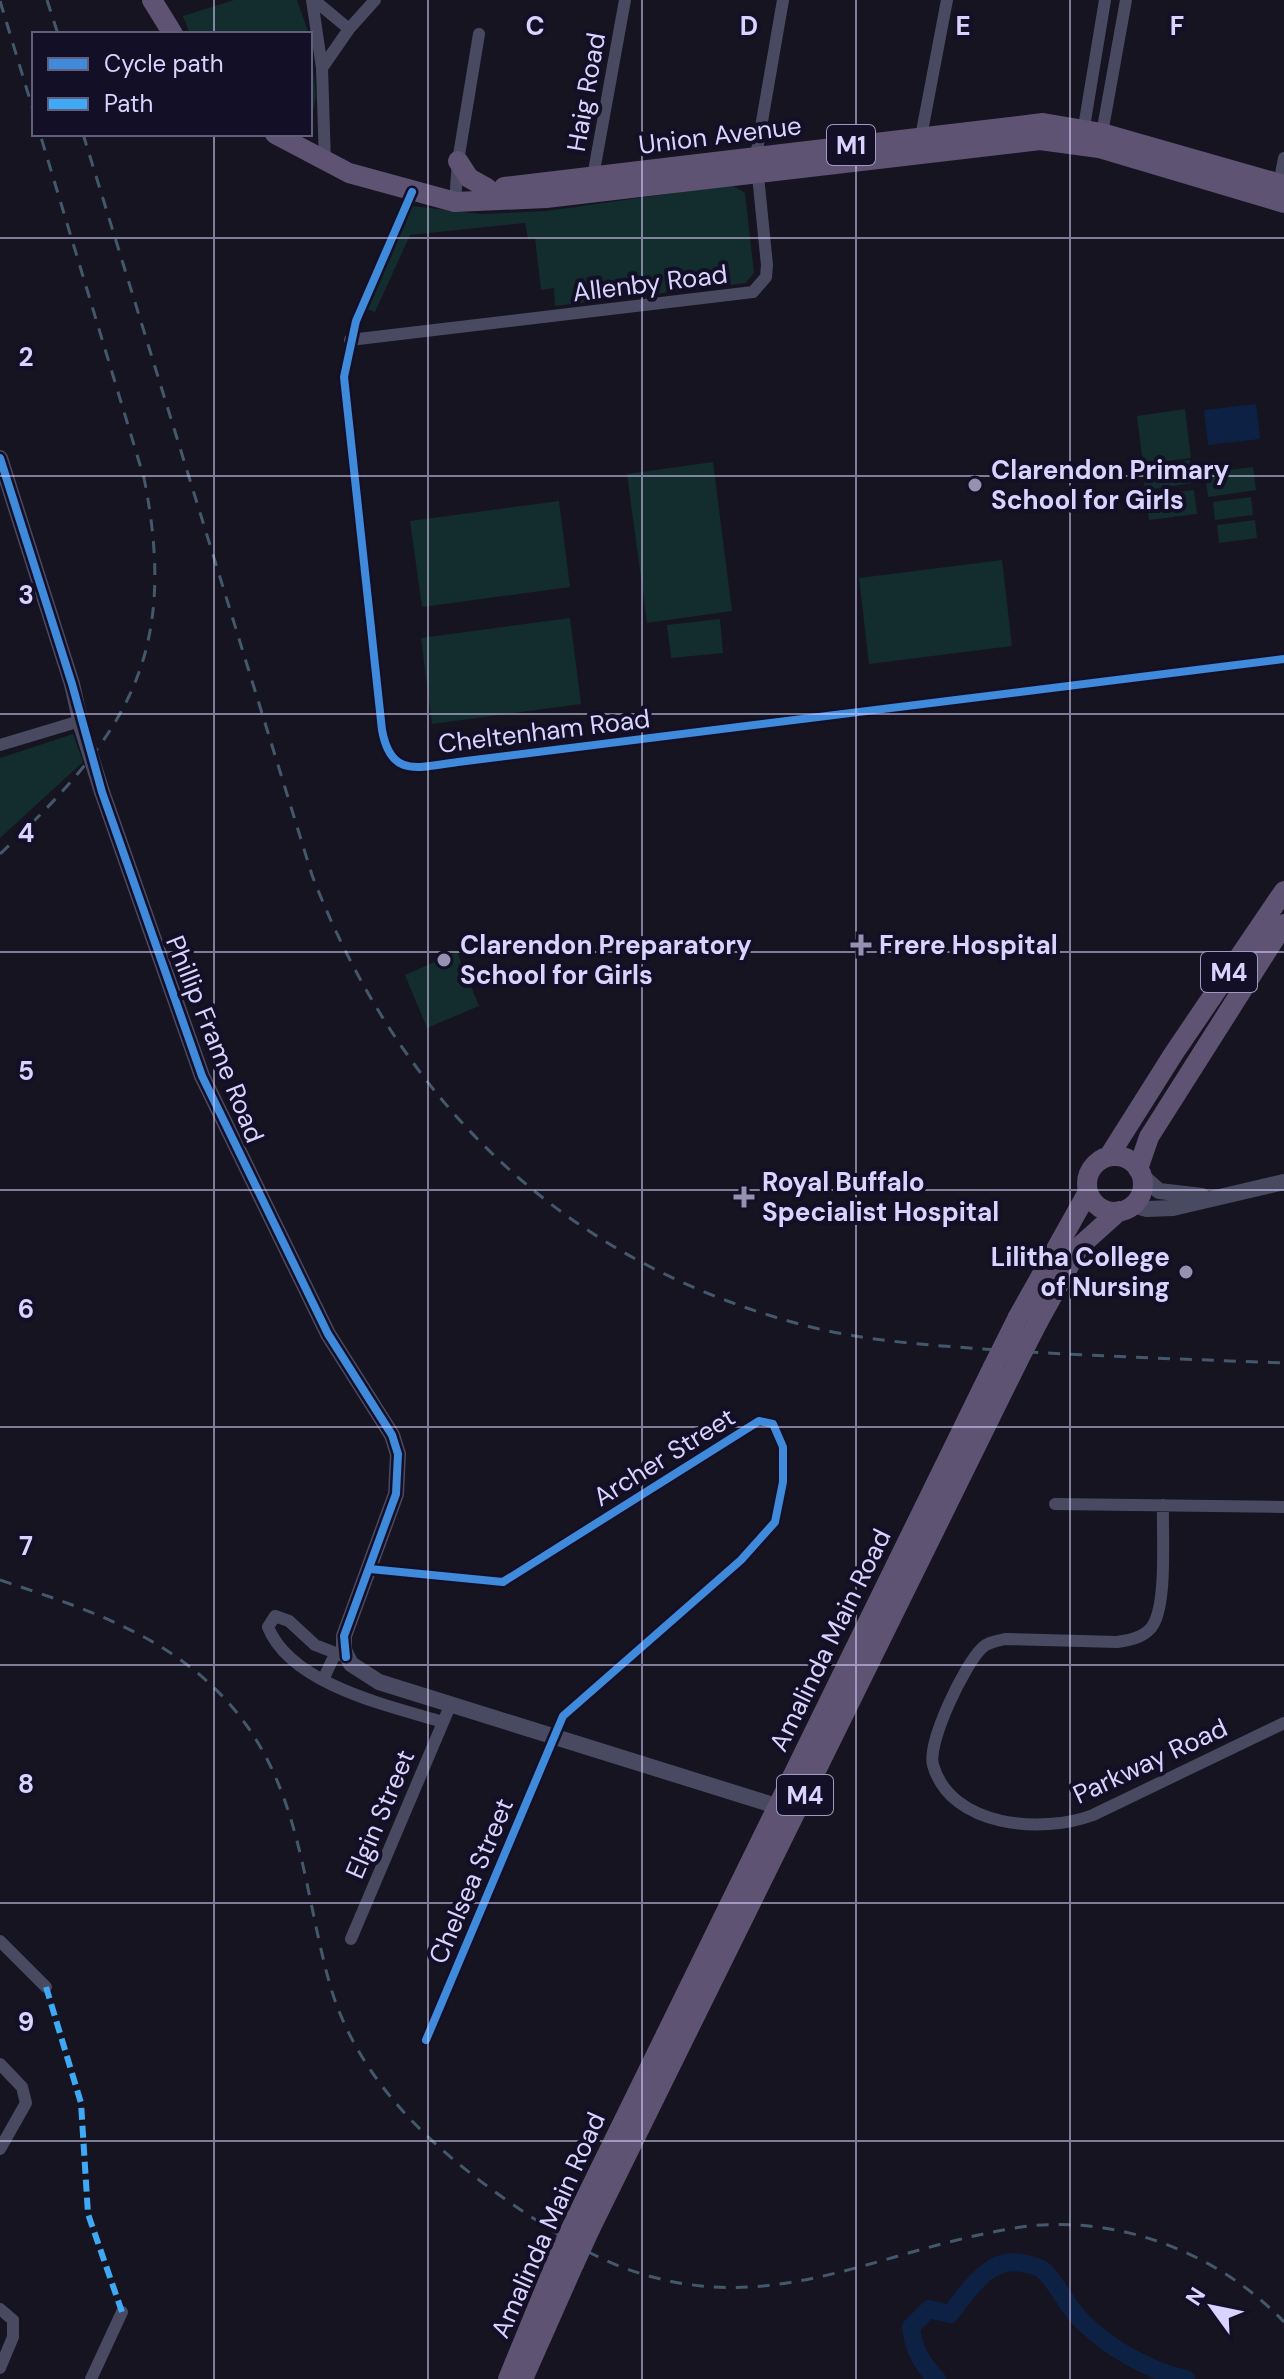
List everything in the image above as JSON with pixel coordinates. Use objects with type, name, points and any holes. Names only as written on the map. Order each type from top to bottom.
[{"type":"main road","points":[[158,3],[172,32]]},
{"type":"main road","name":"Union Avenue","points":[[278,136],[325,163],[412,192],[451,196],[592,185],[920,144],[1092,138],[1281,193]]},
{"type":"main road","points":[[458,161],[469,178],[487,188]]},
{"type":"main road","name":"Union Avenue","points":[[451,196],[487,188],[592,185]]},
{"type":"main road","name":"Amalinda Main Road","points":[[508,2379],[787,1809],[1017,1363],[1028,1320],[1088,1192],[1089,1174],[1100,1160],[1109,1156],[1174,1053],[1284,891]]},
{"type":"main road","name":"M4","points":[[1125,1208],[1141,1192],[1140,1172],[1149,1137],[1284,924]]},
{"type":"main road","points":[[1109,1156],[1126,1158],[1140,1172]]},
{"type":"main road","points":[[1088,1192],[1103,1209],[1125,1208]]},
{"type":"main road","name":"Amalinda Main Road","points":[[787,1809],[993,1367],[1080,1246],[1125,1208]]},
{"type":"main road","name":"Amalinda Main Road","points":[[523,2379],[566,2260]]},
{"type":"street","points":[[322,68],[349,29],[375,0]]},
{"type":"street","name":"Haig Road","points":[[592,185],[625,0]]},
{"type":"street","name":"Allenby Road","points":[[350,340],[753,292],[766,277],[756,165],[783,0]]},
{"type":"street","points":[[920,144],[947,0]]},
{"type":"street","points":[[1092,138],[1105,0]]},
{"type":"street","points":[[1092,138],[1126,0]]},
{"type":"street","points":[[313,1],[349,29]]},
{"type":"street","points":[[313,1],[322,68],[325,163]]},
{"type":"street","points":[[451,196],[479,34]]},
{"type":"street","points":[[1281,193],[1284,158]]},
{"type":"street","name":"Cheltenham Road","points":[[412,192],[350,340],[344,401],[382,730],[390,757],[406,767],[1284,659]]},
{"type":"street","name":"Phillip Frame Road","points":[[0,458],[72,684],[102,792],[202,1076],[328,1334],[392,1435],[398,1454],[396,1494],[344,1636],[341,1655]]},
{"type":"street","points":[[0,745],[81,724]]},
{"type":"street","points":[[1140,1172],[1159,1191],[1215,1196]]},
{"type":"street","points":[[1125,1208],[1160,1210],[1284,1182]]},
{"type":"street","name":"Archer Street","points":[[370,1569],[503,1582],[759,1421],[773,1424],[783,1447],[781,1504],[775,1522],[741,1560],[569,1708],[553,1738]]},
{"type":"street","points":[[1055,1504],[1284,1507]]},
{"type":"street","name":"Parkway Road","points":[[1163,1505],[1160,1608],[1150,1628],[1135,1639],[1117,1642],[1005,1639],[987,1644],[975,1657],[936,1735],[932,1755],[937,1775],[966,1806],[989,1819],[1024,1824],[1071,1822],[1093,1815],[1284,1723]]},
{"type":"street","points":[[443,1722],[362,1698],[323,1680],[277,1642],[268,1627],[270,1621],[275,1616],[284,1618],[303,1638],[341,1655],[369,1677],[450,1706],[787,1809]]},
{"type":"street","points":[[323,1680],[341,1655]]},
{"type":"street","name":"Elgin Street","points":[[351,1939],[450,1706]]},
{"type":"street","name":"Chelsea Street","points":[[426,2040],[553,1738]]},
{"type":"street","points":[[0,1941],[46,1987]]},
{"type":"street","points":[[0,2064],[22,2087],[26,2103],[0,2149]]},
{"type":"street","points":[[0,2309],[13,2320],[13,2337],[0,2368]]},
{"type":"street","points":[[91,2379],[122,2312]]},
{"type":"green space","points":[[234,0],[297,0],[308,32],[189,32],[183,16]]},
{"type":"green space","points":[[312,57],[316,96],[312,117]]},
{"type":"green space","points":[[732,185],[745,193],[754,273],[746,283],[555,306],[554,288],[541,290],[535,238],[528,239],[525,223],[410,235],[375,312],[367,309],[412,206],[481,214],[546,211]]},
{"type":"green space","points":[[1185,409],[1191,458],[1143,464],[1137,416]]},
{"type":"green space","points":[[1190,460],[1193,483],[1145,490],[1142,466]]},
{"type":"green space","points":[[713,462],[732,611],[647,623],[627,474]]},
{"type":"green space","points":[[1253,467],[1256,490],[1208,497],[1205,473]]},
{"type":"green space","points":[[1194,490],[1197,514],[1149,520],[1146,496]]},
{"type":"green space","points":[[1251,497],[1253,515],[1215,520],[1213,502]]},
{"type":"green space","points":[[559,501],[570,587],[422,607],[410,521]]},
{"type":"green space","points":[[1255,520],[1257,538],[1219,543],[1217,525]]},
{"type":"green space","points":[[1002,560],[1012,646],[869,664],[859,578]]},
{"type":"green space","points":[[570,618],[581,704],[432,724],[421,638]]},
{"type":"green space","points":[[720,619],[723,653],[671,658],[667,625]]},
{"type":"green space","points":[[73,734],[83,762],[0,838],[0,758]]},
{"type":"green space","points":[[457,952],[479,1006],[427,1028],[405,975]]},
{"type":"water","points":[[1256,404],[1260,439],[1208,445],[1204,410]]},
{"type":"waterway","points":[[937,2379],[919,2355],[911,2327],[929,2309],[950,2314],[982,2276],[1002,2264],[1013,2262],[1043,2270],[1080,2319],[1116,2348],[1143,2364],[1186,2379]]},
{"type":"railway","points":[[47,0],[57,32]]},
{"type":"railway","points":[[0,1],[32,106]]},
{"type":"railway","points":[[0,854],[80,771],[110,730],[132,689],[147,645],[154,596],[153,541],[144,478],[41,136]]},
{"type":"railway","points":[[84,136],[312,875],[349,959],[394,1036],[446,1105],[506,1166],[572,1220],[646,1265],[727,1301],[815,1328],[920,1344],[1284,1363]]},
{"type":"railway","points":[[0,1580],[65,1602],[126,1628],[183,1662],[233,1708],[256,1739],[286,1805],[330,1985],[362,2057],[409,2118],[437,2145],[498,2194],[573,2244],[619,2266],[673,2282],[723,2287],[772,2285],[819,2277],[1015,2228],[1089,2226],[1161,2242],[1195,2257],[1227,2275],[1284,2322]]},
{"type":"marked path","points":[[46,1987],[81,2103],[88,2214],[122,2312]]},
{"type":"cycle path","points":[[412,192],[356,321],[344,377],[382,730],[386,746],[399,763],[431,766],[1284,659]]},
{"type":"cycle path","points":[[0,458],[72,684],[102,792],[202,1076],[328,1334],[392,1435],[398,1454],[396,1494],[344,1636],[346,1657]]},
{"type":"cycle path","points":[[370,1569],[503,1582],[759,1421],[773,1424],[783,1447],[783,1482],[775,1522],[741,1560],[563,1716],[426,2040]]},
{"type":"place","name":"Clarendon Primary School for Girls","points":[[975,485]]},
{"type":"place","name":"Frere Hospital","points":[[861,945]]},
{"type":"place","name":"Clarendon Preparatory School for Girls","points":[[444,960]]},
{"type":"place","name":"Royal Buffalo Specialist Hospital","points":[[744,1197]]},
{"type":"place","name":"Lilitha College of Nursing","points":[[1186,1272]]}]
